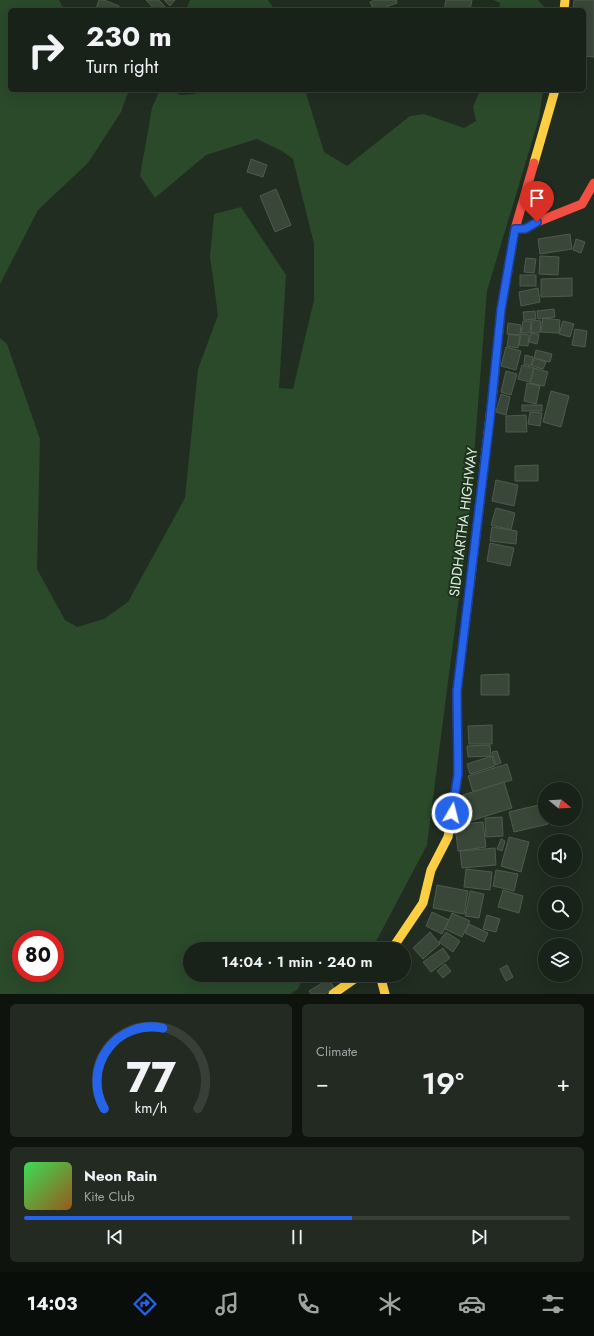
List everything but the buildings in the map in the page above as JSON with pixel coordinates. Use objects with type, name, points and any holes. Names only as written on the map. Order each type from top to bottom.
[{"type":"main road","name":"SIDDHARTHA HIGHWAY","points":[[397,942],[423,903],[432,870],[448,837],[458,774],[457,691],[490,419],[501,310],[515,229],[554,92]]},
{"type":"main road","points":[[515,229],[525,229],[537,222],[582,204],[594,183]]},
{"type":"main road","points":[[333,994],[350,982]]},
{"type":"main road","points":[[382,982],[385,994]]},
{"type":"green space","points":[[0,0],[59,0],[63,8],[8,8],[8,92],[128,92],[121,112],[88,163],[38,210],[0,284]]},
{"type":"green space","points":[[190,0],[268,0],[274,8],[187,8]]},
{"type":"green space","points":[[493,0],[538,0],[545,8],[499,8],[500,3]]},
{"type":"green space","points":[[161,92],[176,92],[180,95],[195,94],[196,92],[306,92],[324,152],[347,166],[410,116],[424,114],[464,128],[476,121],[473,107],[479,92],[543,92],[539,118],[487,291],[469,519],[427,845],[376,942],[183,942],[183,982],[301,982],[298,989],[290,994],[0,994],[0,338],[7,344],[40,439],[37,569],[65,620],[77,627],[104,619],[128,602],[185,498],[198,369],[218,315],[210,257],[214,214],[241,207],[286,275],[279,388],[293,389],[314,300],[314,244],[293,159],[282,151],[257,139],[206,155],[155,198],[140,176],[152,108],[158,94]]},
{"type":"traffic: fast","points":[[471,577],[493,391]]},
{"type":"traffic: slow","points":[[564,8],[565,0]]},
{"type":"traffic: slow","points":[[534,163],[554,92]]},
{"type":"traffic: slow","points":[[397,942],[423,903],[431,870],[448,837],[453,808]]},
{"type":"traffic: slow","points":[[333,994],[350,982]]},
{"type":"traffic: slow","points":[[382,982],[385,994]]},
{"type":"traffic: jam","points":[[493,391],[501,310],[515,229],[534,163]]},
{"type":"traffic: jam","points":[[515,229],[525,229],[537,222],[582,204],[594,183]]},
{"type":"traffic: jam","points":[[453,808],[458,774],[457,691],[471,577]]},
{"type":"route","points":[[452,813],[458,774],[457,691],[490,419],[501,310],[515,229],[525,229],[537,222]]}]
